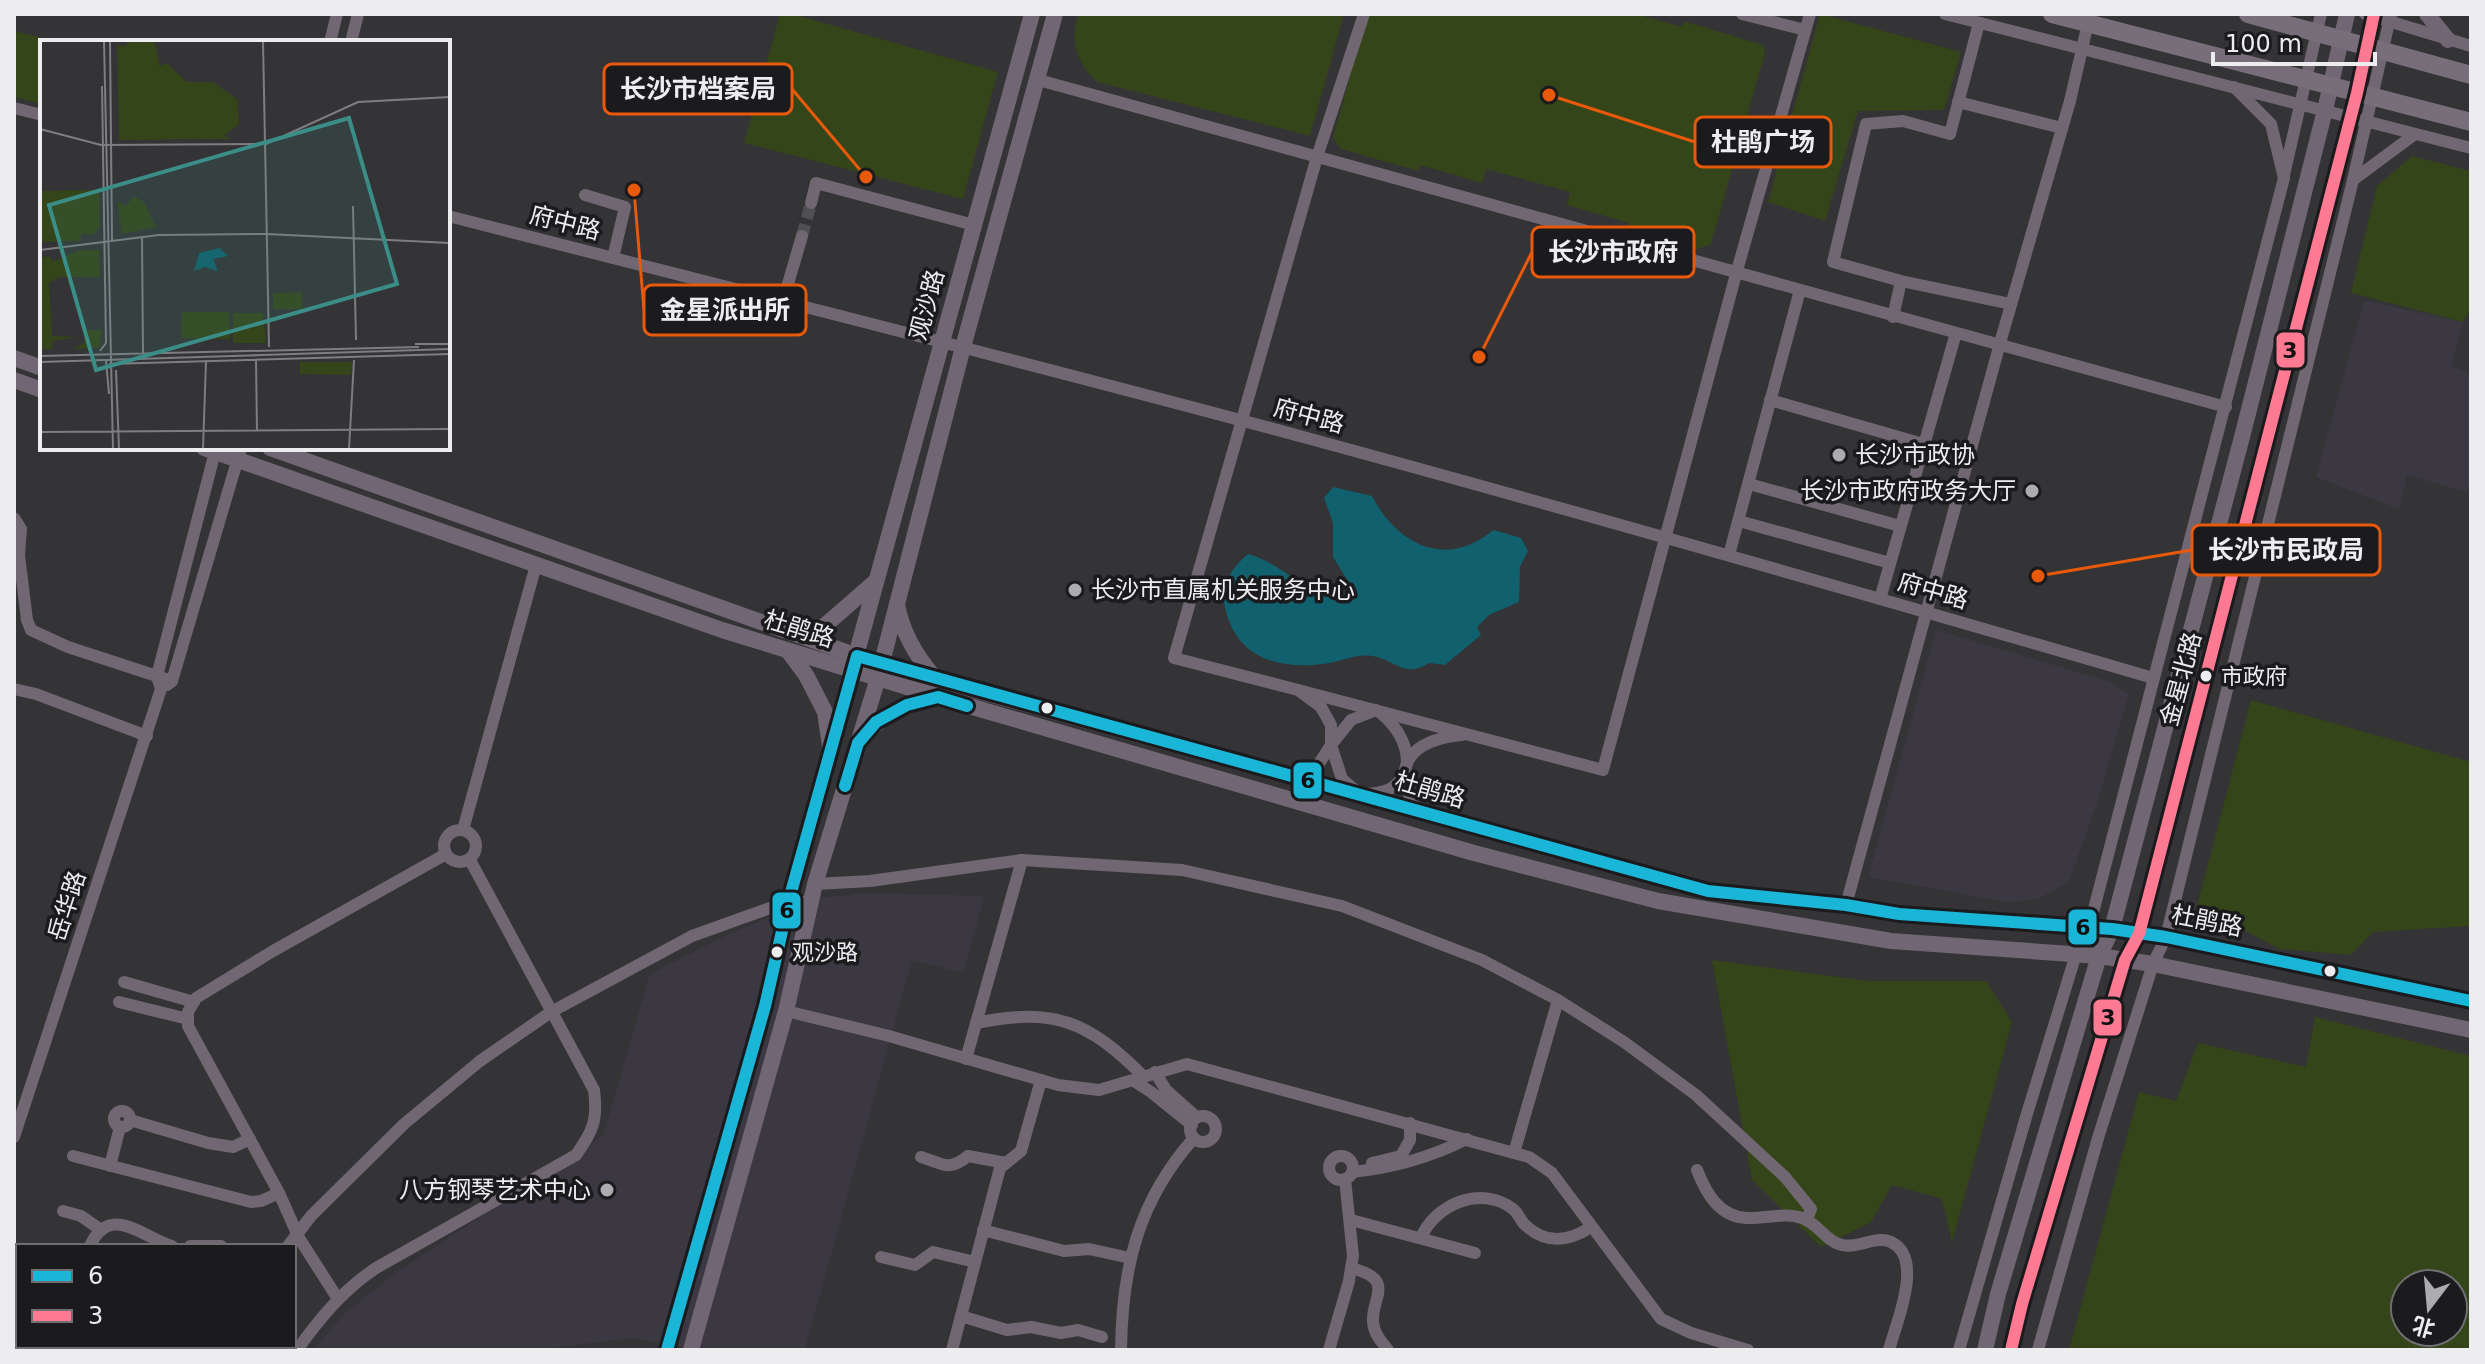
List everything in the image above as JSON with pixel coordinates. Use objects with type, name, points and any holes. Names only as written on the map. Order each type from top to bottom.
[{"type":"highway","points":[[2052,14],[2471,122]]},
{"type":"highway","points":[[2248,14],[2319,23],[2342,39],[2471,75]]},
{"type":"main road","name":"观沙路","points":[[667,1350],[765,1006],[788,905],[1032,14]]},
{"type":"main road","name":"观沙路","points":[[691,1350],[786,1011],[815,884],[879,671],[963,347],[1055,14]]},
{"type":"main road","name":"金星北路","points":[[1985,1350],[1998,1294],[2099,956],[2112,929],[2325,110],[2347,14]]},
{"type":"main road","points":[[2427,14],[2448,40]]},
{"type":"main road","name":"金星北路","points":[[2011,1350],[2125,960],[2139,934],[2351,116],[2365,95],[2379,16]]},
{"type":"main road","points":[[14,358],[40,367]]},
{"type":"main road","points":[[14,380],[40,389]]},
{"type":"main road","name":"杜鹃路","points":[[218,450],[240,454],[536,565],[788,651],[855,663]]},
{"type":"main road","name":"杜鹃路","points":[[276,450],[782,631],[938,697],[1474,853],[1658,901],[1891,941],[2099,956],[2153,964],[2471,1030]]},
{"type":"main road","points":[[782,631],[803,632],[822,628],[877,580]]},
{"type":"main road","points":[[897,601],[907,639],[922,664],[936,679]]},
{"type":"main road","points":[[788,651],[806,675],[825,712],[831,750]]},
{"type":"main road","name":"杜鹃路","points":[[879,671],[936,679],[1708,891],[1846,905],[1899,914],[2112,929],[2166,937],[2471,1001]]},
{"type":"main road","points":[[858,743],[876,722],[907,705],[938,697]]},
{"type":"street","points":[[330,40],[337,14]]},
{"type":"street","points":[[352,40],[358,14]]},
{"type":"street","points":[[1364,14],[1317,157],[1174,658],[1603,770],[1736,274],[1810,14]]},
{"type":"street","points":[[1742,14],[1805,30]]},
{"type":"street","points":[[1945,14],[2471,148]]},
{"type":"street","points":[[2379,16],[2471,46]]},
{"type":"street","points":[[1979,23],[1950,134],[1903,121],[1866,124],[1833,262],[1901,281],[2011,304]]},
{"type":"street","points":[[1846,905],[1999,345],[2062,128],[2088,23]]},
{"type":"street","points":[[1959,1350],[2076,954],[2089,928],[2226,407],[2284,178],[2319,23]]},
{"type":"street","points":[[1035,79],[2226,407]]},
{"type":"street","points":[[2234,87],[2271,124],[2284,178]]},
{"type":"street","points":[[2038,1350],[2098,1138],[2153,964],[2166,937],[2368,121],[2365,95]]},
{"type":"street","points":[[1958,102],[2062,128]]},
{"type":"street","points":[[14,108],[40,114]]},
{"type":"street","points":[[2353,180],[2415,134]]},
{"type":"street","points":[[811,203],[816,183],[974,225]]},
{"type":"street","points":[[585,195],[625,207],[613,258]]},
{"type":"street","name":"府中路","points":[[450,217],[942,341],[1242,421],[1729,555],[2153,678]]},
{"type":"street","points":[[783,301],[802,236]]},
{"type":"street","points":[[1893,317],[1901,281]]},
{"type":"street","points":[[1729,555],[1800,290]]},
{"type":"street","points":[[1880,599],[1956,333]]},
{"type":"street","points":[[1770,400],[1923,444]]},
{"type":"street","points":[[212,450],[157,676],[161,689],[172,681],[240,454]]},
{"type":"street","points":[[1749,484],[1900,526]]},
{"type":"street","points":[[14,518],[21,529],[19,555],[31,630],[68,647],[172,681]]},
{"type":"street","points":[[1739,521],[1890,563]]},
{"type":"street","points":[[463,830],[536,565]]},
{"type":"street","points":[[14,689],[36,694],[147,736]]},
{"type":"street","name":"岳华路","points":[[14,1137],[161,689]]},
{"type":"street","points":[[1298,690],[1321,707],[1331,725],[1331,745],[1342,779],[1361,795],[1392,789],[1404,775],[1411,756],[1428,741],[1469,735]]},
{"type":"street","points":[[1294,778],[1318,765],[1351,720],[1376,710]]},
{"type":"street","points":[[1376,710],[1391,719],[1402,735],[1406,752],[1404,775],[1407,794],[1418,811]]},
{"type":"street","points":[[463,830],[471,833],[476,841],[476,852],[470,860],[459,863],[446,854],[444,840],[451,832],[463,830]]},
{"type":"street","points":[[338,1299],[297,1234],[279,1193],[188,1026],[188,1012],[196,998],[446,854]]},
{"type":"street","points":[[297,1350],[352,1284],[576,1155],[588,1138],[597,1115],[594,1090],[470,860]]},
{"type":"street","points":[[815,884],[870,881],[1022,860],[1182,870],[1342,906],[1482,960],[1558,1000],[1624,1042],[1696,1095],[1785,1177],[1811,1209],[1807,1220]]},
{"type":"street","points":[[966,1059],[1022,860]]},
{"type":"street","points":[[290,1244],[311,1216],[404,1124],[480,1061],[551,1012],[692,936],[770,908],[811,901]]},
{"type":"street","points":[[124,982],[194,1002]]},
{"type":"street","points":[[1514,1153],[1558,1000]]},
{"type":"street","points":[[119,1002],[188,1019]]},
{"type":"street","points":[[786,1011],[889,1036],[1058,1085],[1099,1090],[1187,1064],[1529,1157],[1552,1173],[1661,1319],[1700,1343],[1748,1350]]},
{"type":"street","points":[[976,1023],[1024,1015],[1064,1021],[1085,1028],[1116,1049],[1144,1077],[1166,1090],[1188,1110],[1195,1126]]},
{"type":"street","points":[[1144,1077],[1151,1092],[1195,1126]]},
{"type":"street","points":[[952,1350],[1000,1168],[1021,1151],[1041,1080]]},
{"type":"street","points":[[1350,1172],[1401,1156],[1410,1140],[1410,1123]]},
{"type":"street","points":[[110,1166],[125,1124],[233,1147],[250,1139]]},
{"type":"street","points":[[1121,1350],[1121,1303],[1140,1226],[1157,1189],[1195,1126]]},
{"type":"street","points":[[1350,1172],[1402,1165],[1467,1139]]},
{"type":"street","points":[[73,1156],[251,1202],[279,1193]]},
{"type":"street","points":[[921,1157],[951,1167],[968,1156],[1006,1163]]},
{"type":"street","points":[[1697,1170],[1705,1190],[1716,1205],[1727,1212],[1745,1219],[1768,1215],[1807,1220],[1834,1242],[1845,1246],[1877,1240],[1890,1242],[1900,1250],[1908,1262],[1908,1277],[1889,1350]]},
{"type":"street","points":[[1329,1350],[1353,1256],[1350,1172]]},
{"type":"street","points":[[1421,1238],[1435,1214],[1451,1203],[1481,1198],[1513,1209],[1524,1223],[1539,1234],[1555,1239],[1573,1239],[1591,1227]]},
{"type":"street","points":[[63,1211],[81,1216],[101,1230]]},
{"type":"street","points":[[1351,1220],[1475,1253]]},
{"type":"street","points":[[91,1244],[106,1226],[122,1224],[135,1227],[168,1244]]},
{"type":"street","points":[[983,1230],[1064,1251],[1089,1249],[1130,1258]]},
{"type":"street","points":[[881,1257],[915,1265],[933,1252],[975,1262]]},
{"type":"street","points":[[1351,1268],[1365,1272],[1377,1283],[1380,1294],[1373,1319],[1376,1335],[1388,1350]]},
{"type":"street","points":[[961,1316],[1007,1330],[1031,1327],[1061,1333],[1078,1330],[1102,1337]]},
{"type":"shaded area","points":[[2364,300],[2463,322],[2451,366],[2471,373],[2471,493],[2407,475],[2399,509],[2316,477]]},
{"type":"shaded area","points":[[1936,630],[2111,682],[2129,694],[2097,803],[2069,882],[2038,899],[2008,902],[1868,877]]},
{"type":"shaded area","points":[[869,893],[984,896],[964,973],[912,960],[805,1350],[702,1350],[632,1338],[533,1350],[314,1350],[344,1314],[398,1271],[603,1136],[650,974],[737,930],[824,897]]},
{"type":"green space","points":[[780,14],[792,14],[998,72],[963,199],[744,143]]},
{"type":"green space","points":[[1078,14],[1344,14],[1310,136],[1097,82],[1084,67],[1077,51],[1075,33]]},
{"type":"green space","points":[[1367,14],[1636,14],[1682,27],[1684,21],[1763,45],[1765,53],[1711,244],[1698,249],[1628,229],[1629,223],[1567,205],[1570,192],[1486,169],[1482,183],[1420,165],[1418,171],[1341,149],[1333,138]]},
{"type":"green space","points":[[1820,14],[1961,52],[1944,110],[1858,111],[1825,221],[1768,202]]},
{"type":"green space","points":[[14,31],[50,40],[40,40],[40,104],[14,97]]},
{"type":"green space","points":[[2412,156],[2471,171],[2471,309],[2463,322],[2351,293],[2377,186]]},
{"type":"green space","points":[[2251,700],[2471,762],[2471,926],[2373,932],[2351,955],[2280,949],[2197,906]]},
{"type":"green space","points":[[1712,960],[1868,981],[1986,981],[2012,1022],[1952,1242],[1942,1199],[1892,1185],[1871,1222],[1821,1247],[1752,1180]]},
{"type":"green space","points":[[2315,1017],[2471,1056],[2471,1350],[2069,1350],[2139,1092],[2176,1101],[2198,1043],[2306,1067]]},
{"type":"water","points":[[1333,487],[1372,496],[1399,531],[1423,546],[1451,549],[1466,546],[1494,530],[1521,538],[1528,551],[1520,567],[1519,602],[1489,615],[1477,627],[1481,635],[1445,665],[1429,663],[1406,669],[1380,658],[1366,656],[1330,663],[1295,665],[1264,658],[1250,650],[1231,625],[1224,599],[1229,577],[1248,554],[1322,591],[1336,594],[1350,592],[1348,581],[1333,557],[1333,523],[1324,498]]},
{"type":"tunnel","points":[[802,236],[811,203]]},
{"type":"transit line","name":"3","points":[[2011,1350],[2125,960],[2139,934],[2357,93],[2374,14]]},
{"type":"transit line","name":"6","points":[[667,1350],[765,1006],[790,896],[857,656],[1708,891],[1846,905],[1899,914],[2112,929],[2166,937],[2471,1001]]},
{"type":"transit line","name":"6","points":[[845,786],[858,743],[876,722],[907,705],[938,697],[967,706]]},
{"type":"place","name":"杜鹃广场","points":[[1549,95]]},
{"type":"place","name":"长沙市档案局","points":[[866,177]]},
{"type":"place","name":"金星派出所","points":[[634,190]]},
{"type":"place","name":"长沙市政府","points":[[1479,357]]},
{"type":"place","name":"长沙市政协","points":[[1839,455]]},
{"type":"place","name":"长沙市政府政务大厅","points":[[2032,491]]},
{"type":"place","name":"长沙市民政局","points":[[2038,576]]},
{"type":"place","name":"长沙市直属机关服务中心","points":[[1075,590]]},
{"type":"place","name":"市政府","points":[[2206,676]]},
{"type":"place","name":"观沙路","points":[[777,952]]},
{"type":"place","name":"八方钢琴艺术中心","points":[[607,1190]]}]
